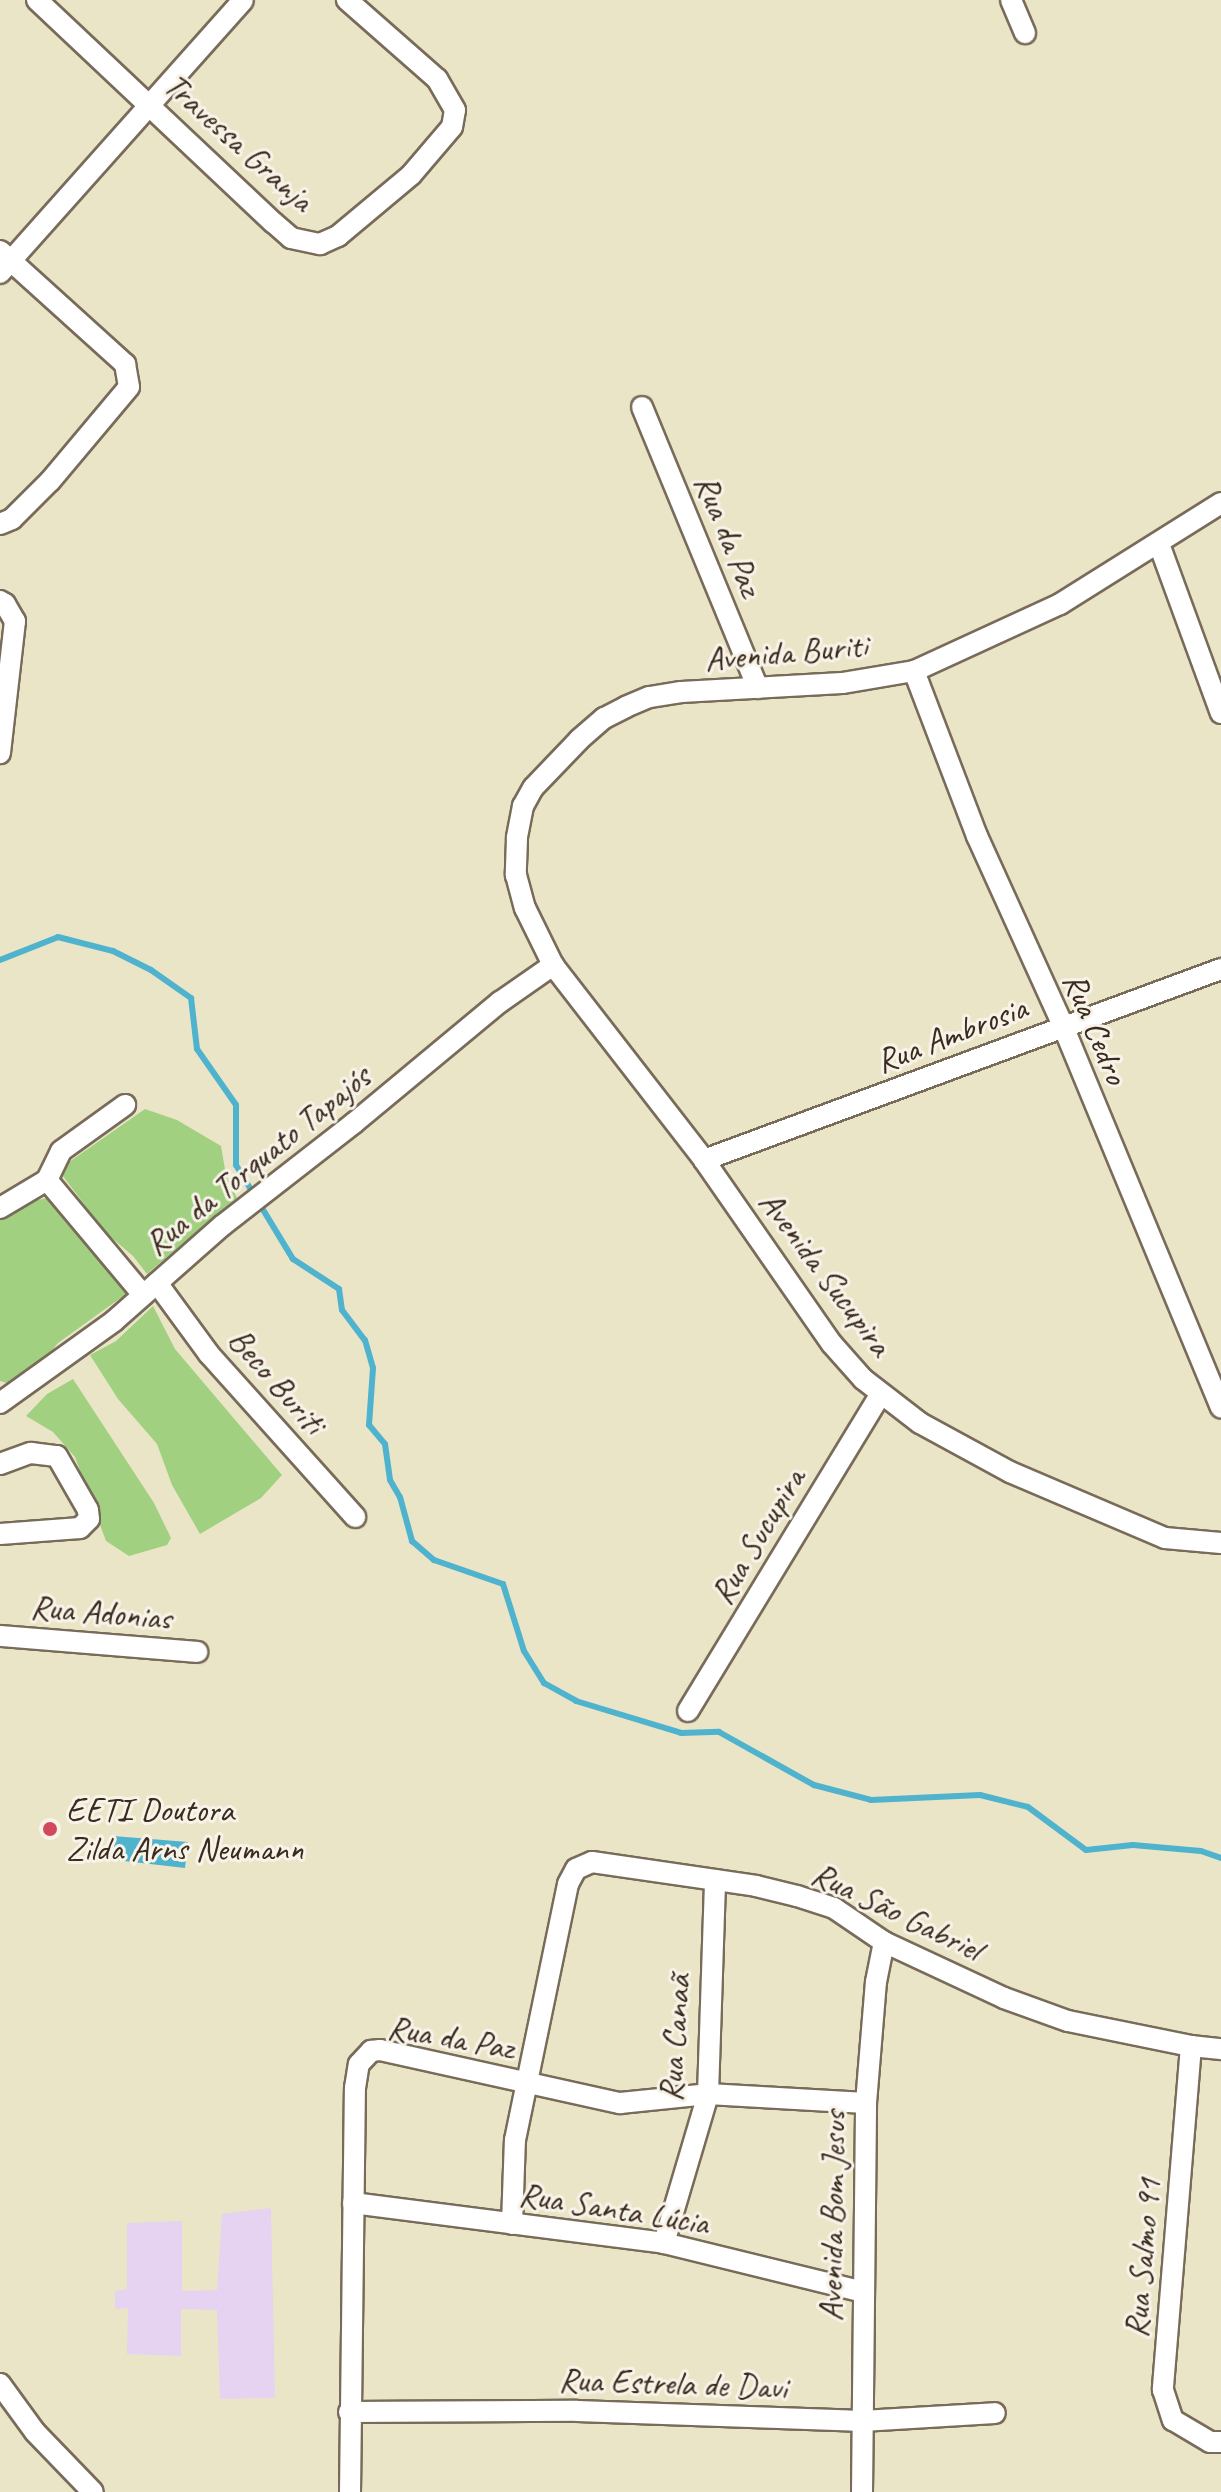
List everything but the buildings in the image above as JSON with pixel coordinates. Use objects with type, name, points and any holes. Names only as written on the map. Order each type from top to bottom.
[{"type":"street","name":"Travessa Granja","points":[[37,0],[291,238],[320,244],[338,236],[411,175],[452,127],[455,110],[452,101],[418,61],[347,0]]},
{"type":"street","points":[[0,524],[12,519],[50,481],[91,428],[123,398],[129,387],[125,364],[4,262],[243,0]]},
{"type":"street","points":[[1011,0],[1025,33]]},
{"type":"street","name":"Rua da Paz","points":[[642,407],[758,688]]},
{"type":"street","name":"Avenida Buriti","points":[[553,965],[525,908],[516,875],[517,838],[523,806],[545,772],[604,718],[649,697],[842,683],[914,671],[1060,604],[1221,503]]},
{"type":"street","points":[[1159,544],[1221,713]]},
{"type":"street","points":[[0,601],[15,621],[0,753]]},
{"type":"street","name":"Rua Cedro","points":[[914,671],[977,836],[1063,1026],[1221,1408]]},
{"type":"street","name":"Avenida Sucupira","points":[[553,965],[704,1160],[832,1344],[880,1395],[920,1423],[1010,1472],[1119,1520],[1165,1538],[1221,1543]]},
{"type":"street","name":"Rua da Torquato Tapajós","points":[[0,1403],[150,1289],[223,1225],[365,1114],[500,1002],[553,965]]},
{"type":"street","name":"Rua Ambrosia","points":[[704,1160],[1221,969]]},
{"type":"street","points":[[0,1208],[47,1180],[61,1151],[125,1105]]},
{"type":"street","name":"Beco Buriti","points":[[47,1180],[150,1289],[355,1517]]},
{"type":"street","name":"Rua Sucupira","points":[[688,1711],[880,1395]]},
{"type":"street","points":[[0,1464],[31,1453],[57,1456],[88,1510],[86,1526],[80,1528],[0,1534]]},
{"type":"street","name":"Rua Adonias","points":[[0,1636],[197,1652]]},
{"type":"street","name":"Rua São Gabriel","points":[[512,2224],[515,2140],[565,1902],[576,1869],[592,1862],[756,1886],[834,1908],[884,1942],[1004,1998],[1068,2021],[1191,2046],[1221,2049]]},
{"type":"street","name":"Rua Canaã","points":[[664,2243],[708,2094],[715,1880]]},
{"type":"street","name":"Avenida Bom Jesus","points":[[862,2492],[866,2103],[876,1982],[884,1942]]},
{"type":"street","name":"Rua Salmo 91","points":[[1191,2046],[1163,2390],[1173,2420],[1210,2442],[1221,2442]]},
{"type":"street","name":"Rua da Paz","points":[[350,2492],[356,2074],[371,2051],[380,2050],[620,2103],[708,2094],[866,2103]]},
{"type":"street","name":"Rua Santa Lúcia","points":[[353,2203],[664,2243],[863,2292]]},
{"type":"street","points":[[0,2384],[35,2432],[93,2492]]},
{"type":"street","name":"Rua Estrela de Davi","points":[[349,2412],[577,2411],[862,2421],[995,2413]]},
{"type":"shaded area","points":[[271,2208],[275,2398],[220,2399],[217,2310],[181,2309],[181,2356],[127,2354],[128,2308],[115,2309],[115,2291],[127,2289],[127,2223],[182,2221],[182,2291],[217,2290],[222,2214]]},
{"type":"green space","points":[[145,1109],[177,1120],[221,1146],[226,1175],[237,1198],[147,1274],[133,1256],[106,1233],[62,1175],[69,1162]]},
{"type":"green space","points":[[47,1198],[126,1294],[58,1343],[42,1363],[7,1383],[0,1381],[0,1219],[24,1203]]},
{"type":"green space","points":[[153,1306],[175,1349],[282,1475],[261,1498],[200,1534],[172,1485],[157,1444],[118,1399],[90,1355],[116,1341]]},
{"type":"green space","points":[[73,1379],[154,1503],[171,1538],[167,1545],[129,1556],[106,1541],[75,1457],[53,1432],[26,1416],[47,1394]]},
{"type":"water","points":[[113,1836],[188,1842],[185,1868],[115,1860]]},
{"type":"waterway","points":[[0,960],[58,937],[113,951],[151,970],[191,998],[197,1049],[236,1105],[236,1165],[293,1259],[339,1289],[342,1310],[365,1340],[373,1368],[369,1425],[385,1444],[390,1480],[400,1497],[412,1541],[434,1560],[503,1584],[524,1651],[544,1683],[576,1701],[681,1733],[719,1732],[814,1785],[871,1800],[980,1795],[1028,1807],[1086,1850],[1133,1845],[1201,1851],[1221,1858]]},
{"type":"place","name":"EETI Doutora Zilda Arns Neumann","points":[[50,1829]]}]
